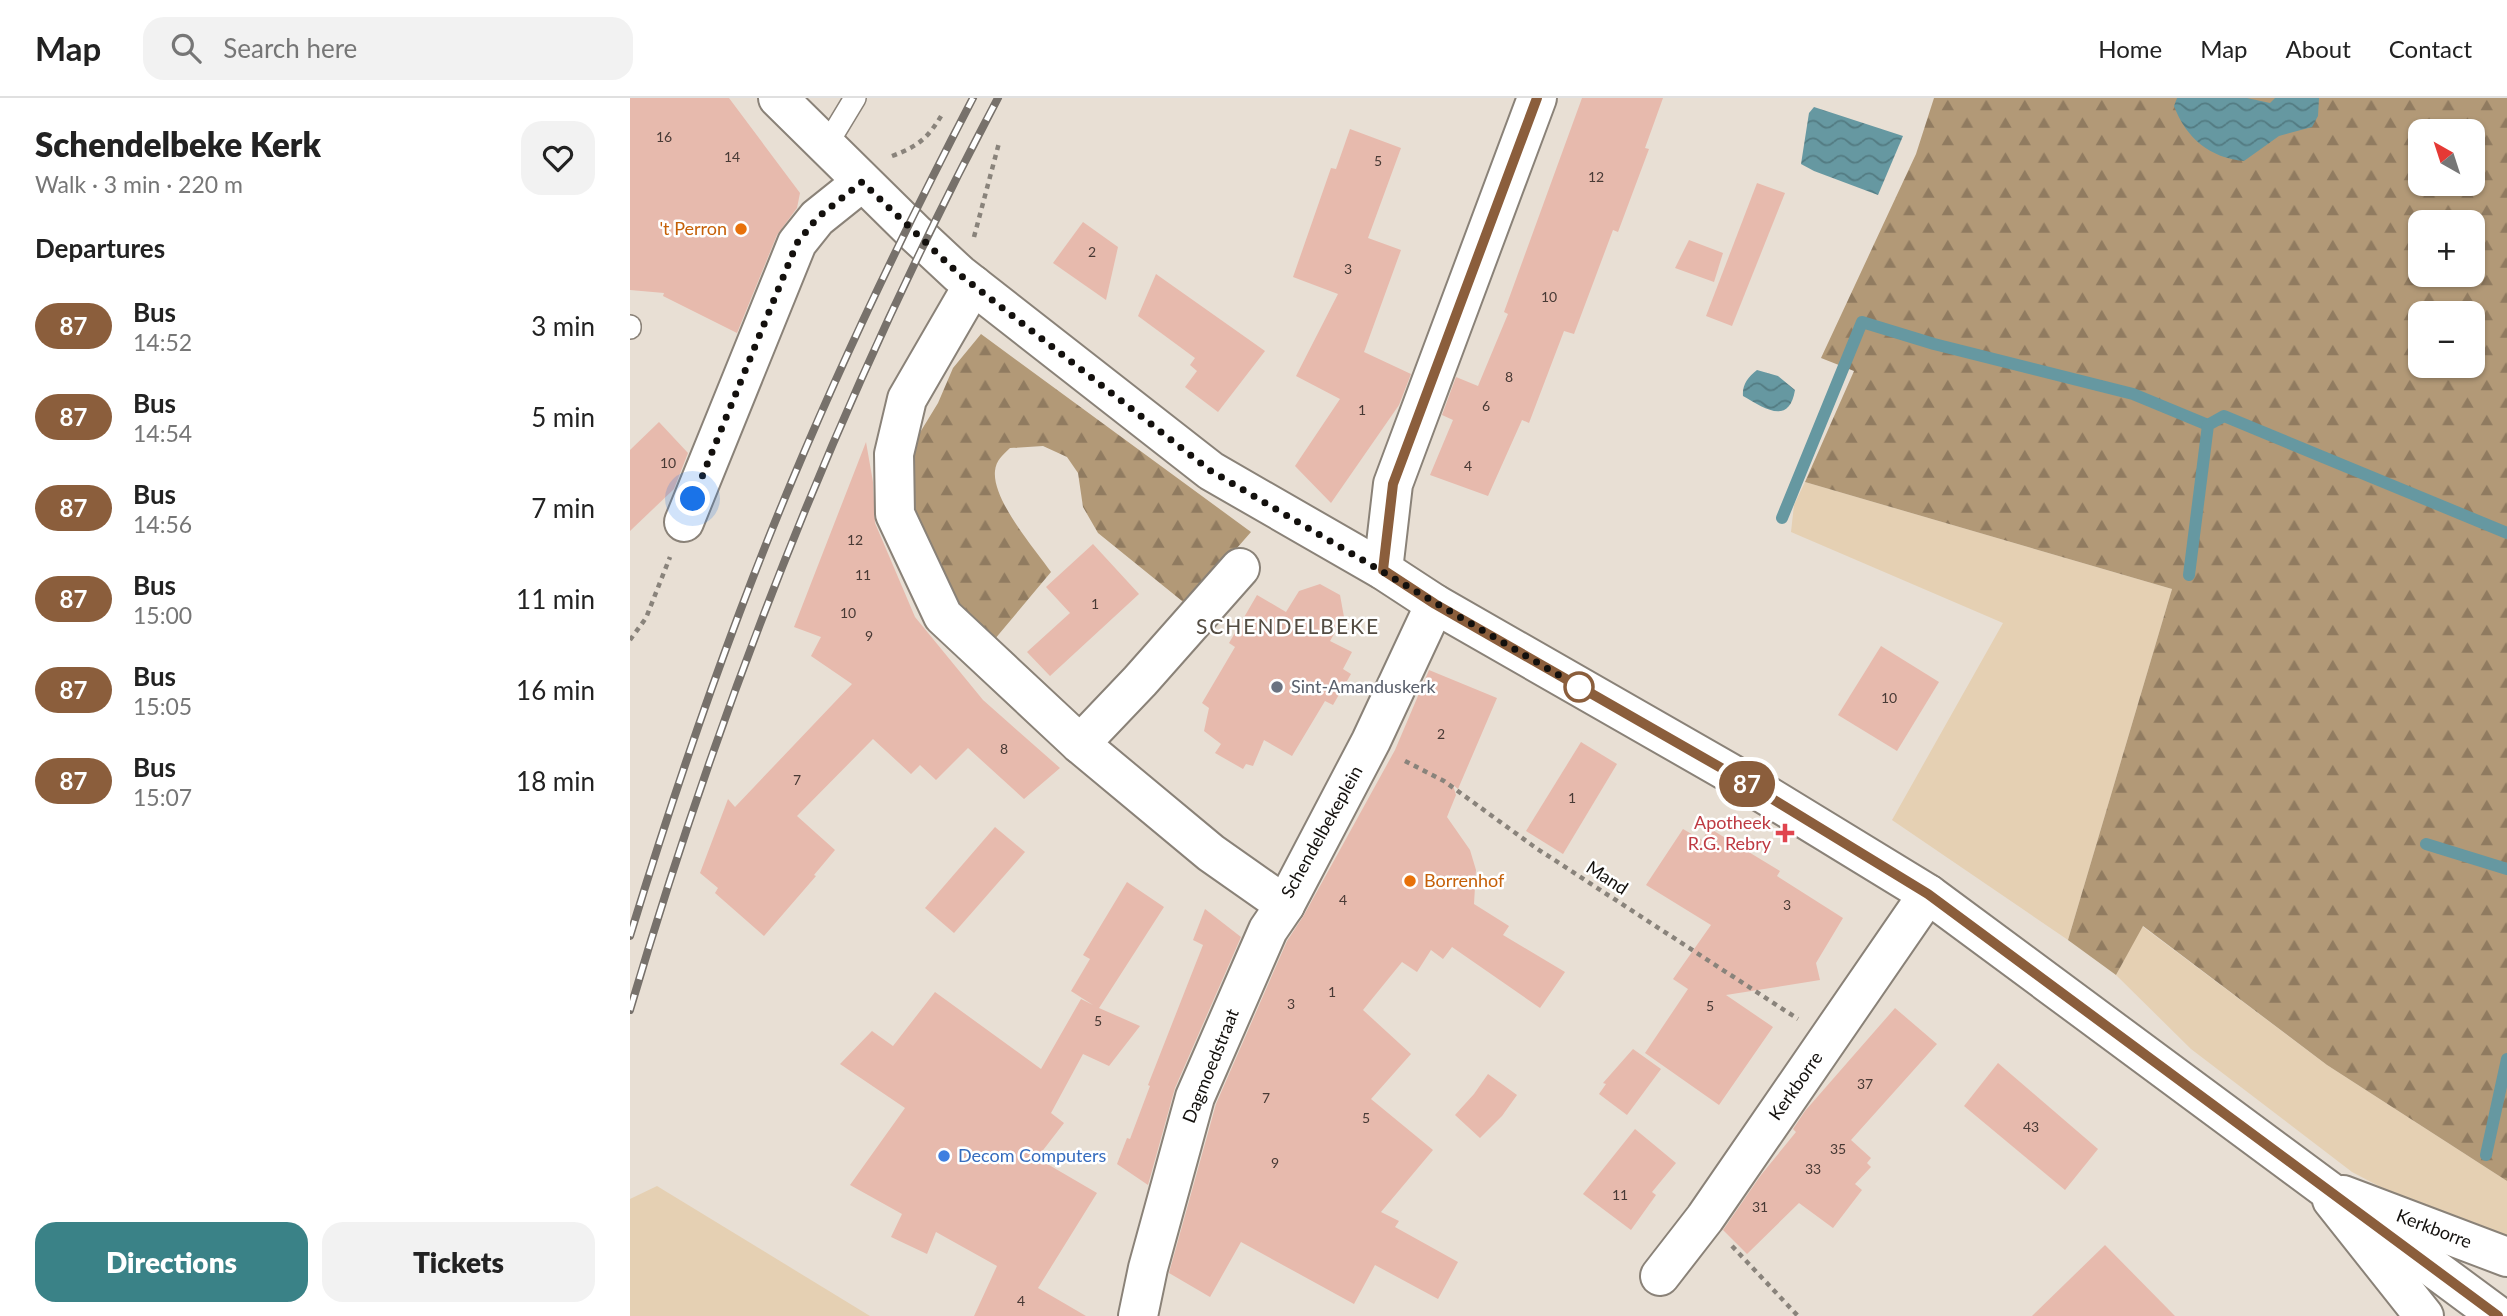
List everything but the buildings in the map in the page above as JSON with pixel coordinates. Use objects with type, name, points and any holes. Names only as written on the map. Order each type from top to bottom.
[{"type":"street","name":"Kerkborre","points":[[778,98],[916,234],[966,279],[1211,471],[1383,570],[1435,604],[1730,773],[1928,894],[2498,1316]]},
{"type":"street","points":[[1383,570],[1393,484],[1537,98]]},
{"type":"street","points":[[684,522],[797,243],[817,218],[862,182]]},
{"type":"street","name":"Schendelbekeplein","points":[[966,279],[907,399],[894,454],[895,514],[943,616],[1080,744],[1211,853],[1285,905],[1371,741],[1435,604]]},
{"type":"street","points":[[1080,744],[1240,568]]},
{"type":"street","name":"Kerkborre","points":[[1660,1276],[1705,1218],[1928,894]]},
{"type":"street","name":"Dagmoedstraat","points":[[1138,1316],[1147,1268],[1195,1097],[1268,930],[1285,905]]},
{"type":"street","name":"Kerkborre","points":[[2321,1187],[2507,1257]]},
{"type":"street","name":"Kerkborre","points":[[2321,1187],[2424,1316]]},
{"type":"lane","points":[[826,146],[855,98]]},
{"type":"path","points":[[862,182],[888,158],[916,147],[933,130],[943,113]]},
{"type":"path","points":[[966,279],[971,248],[999,144]]},
{"type":"path","points":[[630,640],[646,618],[684,522]]},
{"type":"path","name":"Mand","points":[[1371,741],[1444,781],[1535,848],[1828,1038]]},
{"type":"path","points":[[1705,1218],[1798,1316]]},
{"type":"shaded area","points":[[1805,482],[2172,589],[2068,940],[1892,820],[2003,623],[1791,532],[1794,505]]},
{"type":"shaded area","points":[[2142,926],[2327,1065],[2507,1181],[2507,1238],[2409,1202],[2352,1172],[2191,1049],[2116,975]]},
{"type":"shaded area","points":[[657,1186],[870,1316],[630,1316],[630,1199]]},
{"type":"green space","points":[[1934,98],[2507,98],[2507,1181],[2327,1065],[2143,926],[2116,975],[2068,940],[2172,589],[1805,482],[1854,371],[1821,358],[1916,154]]},
{"type":"green space","points":[[981,334],[1251,532],[1187,605],[1098,533],[1083,507],[1078,473],[1067,457],[1043,446],[1010,448],[998,461],[995,471],[1000,496],[1007,510],[1051,572],[989,646],[964,615],[912,507],[909,467],[916,439],[938,403],[953,368]]},
{"type":"water","points":[[2177,98],[2247,98],[2270,103],[2275,98],[2319,98],[2318,116],[2312,127],[2279,136],[2244,161],[2220,156],[2192,137],[2174,106]]},
{"type":"water","points":[[1814,107],[1903,136],[1878,195],[1801,164],[1809,113]]},
{"type":"water","points":[[1757,370],[1778,376],[1795,390],[1787,408],[1781,411],[1767,409],[1743,396],[1746,381]]},
{"type":"waterway","points":[[1782,518],[1862,322],[1934,344],[2133,394],[2208,425]]},
{"type":"waterway","points":[[2189,575],[2208,425],[2224,416],[2507,533]]},
{"type":"waterway","points":[[2426,844],[2507,869]]},
{"type":"waterway","points":[[2486,1155],[2507,1059]]},
{"type":"railway","points":[[630,936],[668,815],[764,548],[819,417],[878,288],[973,98]]},
{"type":"railway","points":[[630,1010],[705,775],[791,545],[838,431],[889,319],[998,98]]},
{"type":"bus line","name":"87","points":[[1537,98],[1393,484],[1383,570],[1435,604],[1730,773],[1928,894],[2498,1316]]},
{"type":"place","name":"'t Perron","points":[[741,229]]},
{"type":"place","name":"Sint-Amanduskerk","points":[[1277,687]]},
{"type":"place","name":"Apotheek R.G. Rebry","points":[[1785,833]]},
{"type":"place","name":"Borrenhof","points":[[1410,881]]},
{"type":"place","name":"Decom Computers","points":[[944,1156]]},
{"type":"district","name":"SCHENDELBEKE","points":[[1288,627]]},
{"type":"route","points":[[693,499],[797,243],[817,218],[862,182],[959,274],[1211,471],[1579,687]]}]
